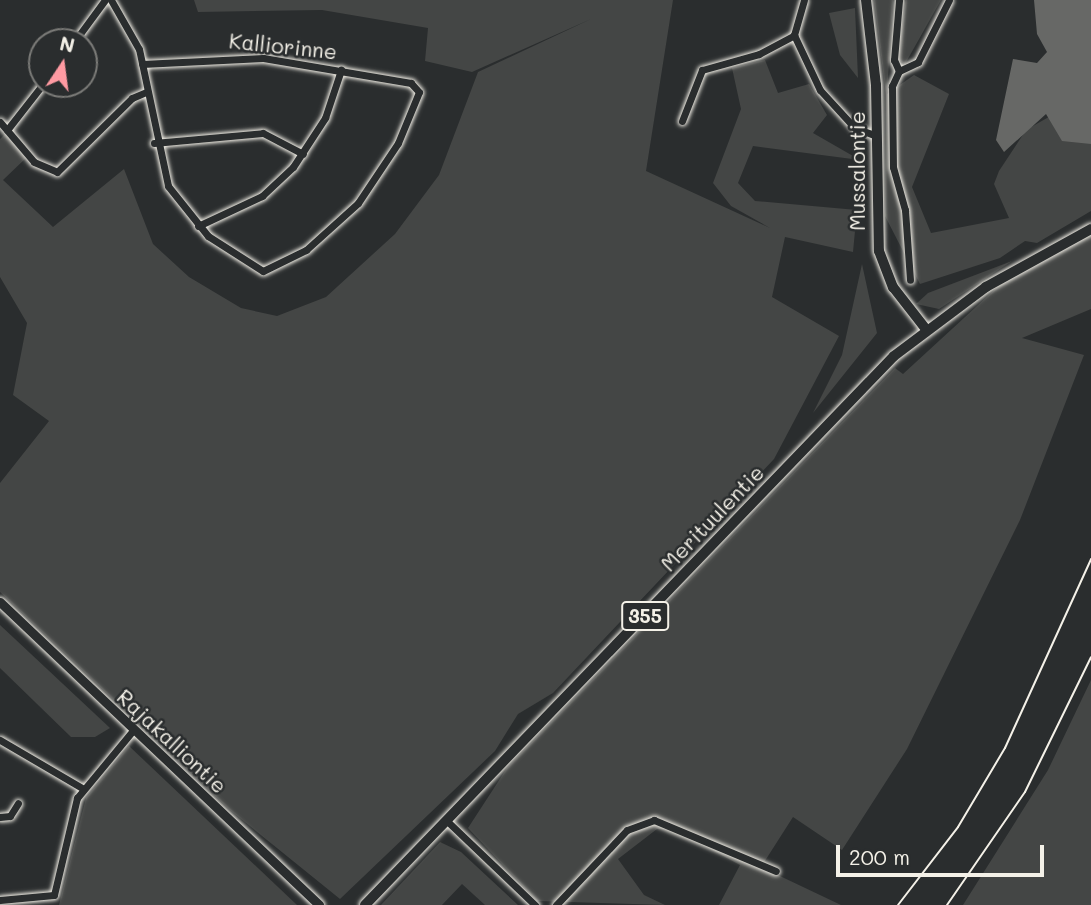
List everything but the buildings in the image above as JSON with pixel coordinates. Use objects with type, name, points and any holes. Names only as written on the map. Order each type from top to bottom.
[{"type":"main road","name":"Mussalontie","points":[[866,0],[877,136],[879,251],[893,286],[925,328]]},
{"type":"main road","name":"Merituulentie","points":[[365,905],[925,328],[1091,229]]},
{"type":"street","points":[[84,28],[105,0]]},
{"type":"street","points":[[111,0],[130,26],[142,64],[154,143],[168,186],[198,226],[262,195],[303,154],[325,118],[341,70]]},
{"type":"street","points":[[804,0],[794,35],[820,90],[855,128],[877,136]]},
{"type":"street","points":[[899,0],[894,60],[899,71]]},
{"type":"street","points":[[910,280],[905,210],[893,167],[892,86],[899,71],[918,62],[948,0]]},
{"type":"street","points":[[682,121],[702,70],[759,54],[794,35]]},
{"type":"street","name":"Kalliorinne","points":[[142,64],[240,57],[341,70],[418,86],[408,124],[377,179],[327,234],[299,255],[263,271],[198,226]]},
{"type":"street","points":[[0,122],[34,162],[57,172],[146,92]]},
{"type":"street","points":[[7,130],[32,98]]},
{"type":"street","points":[[154,143],[263,133],[303,154]]},
{"type":"street","name":"Rajakalliontie","points":[[0,602],[319,905]]},
{"type":"street","points":[[0,900],[50,898],[82,788],[134,729]]},
{"type":"street","points":[[0,740],[82,788]]},
{"type":"street","points":[[0,817],[10,816],[18,803]]},
{"type":"street","points":[[556,905],[627,830],[654,820],[776,871]]},
{"type":"street","points":[[447,821],[535,905]]},
{"type":"shaded area","points":[[194,0],[673,0],[646,171],[770,228],[731,206],[713,183],[741,109],[732,68],[765,60],[778,93],[809,84],[827,115],[813,133],[860,160],[753,146],[738,183],[755,201],[857,210],[853,252],[785,237],[772,297],[839,336],[774,459],[553,693],[518,714],[495,751],[340,899],[230,810],[0,592],[0,483],[49,421],[13,395],[27,323],[0,277],[0,139],[5,134],[26,158],[3,180],[53,227],[124,169],[153,244],[189,277],[241,308],[277,316],[326,297],[395,234],[439,175],[478,72],[591,19],[472,72],[425,61],[428,28],[322,10],[198,12]]},
{"type":"shaded area","points":[[874,0],[893,0],[887,94],[914,75],[949,94],[912,187],[931,233],[1009,218],[994,184],[999,171],[1026,130],[1061,110],[1091,131],[1091,211],[1037,243],[1025,241],[1000,258],[920,284],[885,216],[886,95]]},
{"type":"shaded area","points":[[906,0],[941,0],[905,64],[897,59]]},
{"type":"shaded area","points":[[1034,0],[1091,0],[1091,144],[1062,141],[1046,114],[1004,152],[996,140],[1013,59],[1037,63],[1047,52],[1037,34]]},
{"type":"shaded area","points":[[855,8],[858,78],[840,55],[829,13]]},
{"type":"shaded area","points":[[1091,234],[1091,309],[1022,338],[1084,355],[1020,520],[907,749],[842,850],[793,817],[761,867],[841,905],[719,905],[740,865],[673,829],[657,829],[618,859],[644,895],[665,905],[537,901],[468,828],[507,768],[895,368],[903,374],[1002,283]]},
{"type":"shaded area","points":[[1012,261],[939,309],[916,304],[928,293]]},
{"type":"shaded area","points":[[862,264],[877,333],[813,413],[842,355]]},
{"type":"shaded area","points":[[0,625],[110,728],[95,737],[71,737],[0,668]]},
{"type":"shaded area","points":[[1091,680],[1091,905],[963,905],[1048,770]]},
{"type":"shaded area","points":[[129,746],[297,905],[59,905],[86,798]]},
{"type":"shaded area","points":[[440,842],[461,852],[518,905],[485,905],[462,884],[442,905],[381,905]]},
{"type":"railway","points":[[898,905],[958,827],[1005,748],[1091,559]]},
{"type":"railway","points":[[947,905],[1025,792],[1091,657]]}]
